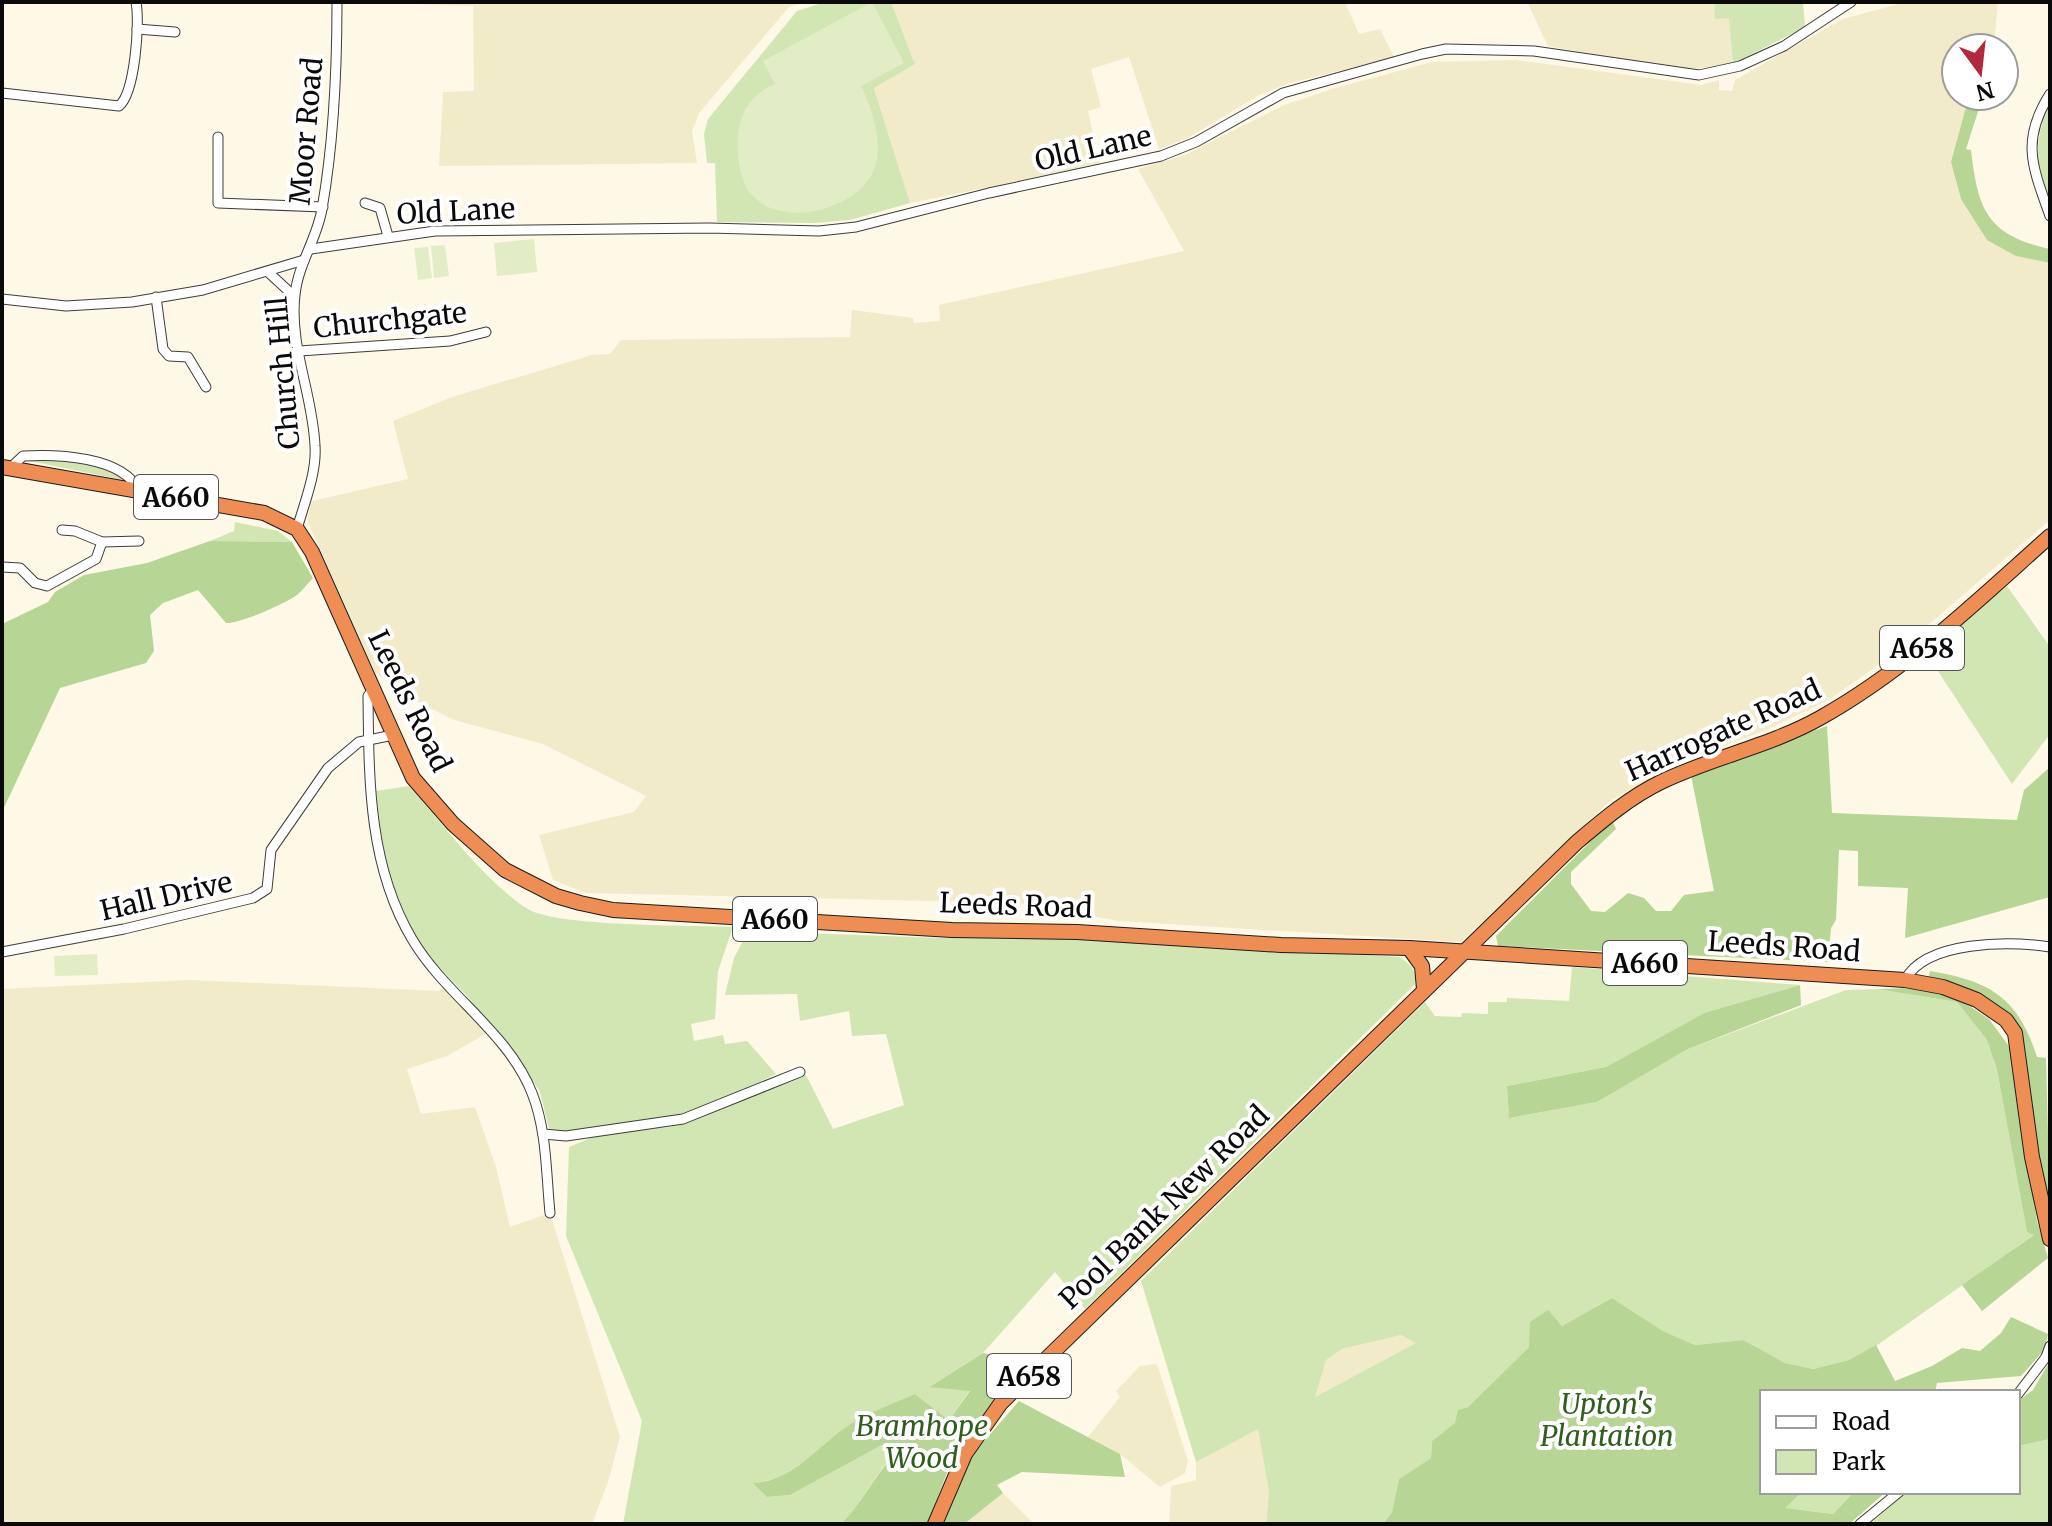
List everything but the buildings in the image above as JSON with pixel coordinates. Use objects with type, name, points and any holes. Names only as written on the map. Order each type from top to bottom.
[{"type":"highway","name":"A660","points":[[6,468],[264,513],[297,529]]},
{"type":"highway","name":"Leeds Road","points":[[297,529],[312,552],[413,778],[453,824],[489,857],[520,879],[556,896],[613,910],[952,930],[1077,932],[1409,948],[1905,980],[1943,987],[1977,1000],[2006,1020],[2015,1033],[2022,1066],[2032,1157],[2050,1239]]},
{"type":"highway","name":"Harrogate Road","points":[[1463,952],[1577,842],[1626,803],[1661,782],[1778,737],[1831,712],[1919,650],[2050,536]]},
{"type":"highway","points":[[1409,948],[1422,966],[1424,989]]},
{"type":"highway","name":"Pool Bank New Road","points":[[935,1524],[965,1454],[1001,1403],[1463,952]]},
{"type":"street","points":[[2,93],[119,106],[128,94],[137,29],[136,2]]},
{"type":"street","name":"Moor Road","points":[[304,260],[311,249],[323,207],[334,116],[337,2]]},
{"type":"street","name":"Old Lane","points":[[311,249],[388,236],[458,230],[709,228],[819,231],[856,227],[989,193],[1161,156],[1196,142],[1283,93],[1422,54],[1446,49],[1534,51],[1699,75],[1740,66],[1784,46],[1851,2]]},
{"type":"street","points":[[137,29],[175,32]]},
{"type":"street","points":[[2050,94],[2037,118],[2030,149],[2031,164],[2050,216]]},
{"type":"street","points":[[218,137],[218,203],[323,207]]},
{"type":"street","points":[[365,203],[380,208],[388,236]]},
{"type":"street","points":[[2,299],[80,306],[120,304],[203,290],[304,260]]},
{"type":"street","name":"Church Hill","points":[[297,529],[316,448],[299,351],[294,296],[304,260]]},
{"type":"street","points":[[268,272],[294,296]]},
{"type":"street","points":[[156,297],[163,349],[169,356],[188,357],[206,387]]},
{"type":"street","name":"Churchgate","points":[[299,351],[450,341],[486,332]]},
{"type":"street","points":[[6,468],[23,456],[80,459],[122,472],[139,491]]},
{"type":"street","points":[[62,530],[75,531],[102,542],[139,541]]},
{"type":"street","points":[[2,567],[20,568],[35,583],[47,586],[96,559],[102,542]]},
{"type":"street","points":[[373,690],[368,696],[370,803],[384,874],[413,941],[516,1062],[532,1093],[543,1134],[550,1213]]},
{"type":"street","name":"Hall Drive","points":[[2,952],[124,929],[253,898],[267,889],[271,850],[296,810],[346,751],[369,738],[393,735]]},
{"type":"street","points":[[1905,980],[1913,966],[1929,956],[2019,942],[2050,947]]},
{"type":"street","points":[[543,1134],[566,1136],[683,1119],[800,1072]]},
{"type":"street","points":[[2020,1391],[2046,1357],[2050,1346]]},
{"type":"street","points":[[1860,1524],[1897,1494]]},
{"type":"shaded area","points":[[357,2],[804,2],[789,7],[699,113],[692,131],[697,163],[439,166],[443,92],[474,91],[473,6]]},
{"type":"shaded area","points":[[891,2],[1345,2],[1359,34],[1380,29],[1394,57],[1290,83],[1261,94],[1186,139],[1159,149],[1129,57],[1091,69],[1101,107],[1088,111],[1100,165],[910,203],[874,87],[915,64]]},
{"type":"shaded area","points":[[1527,2],[1714,2],[1715,19],[1729,17],[1733,64],[1690,69],[1658,66],[1548,46]]},
{"type":"shaded area","points":[[1906,2],[1998,2],[1995,32],[1940,32],[1940,112],[1965,112],[1951,162],[1961,199],[2016,256],[2050,263],[2050,520],[1897,652],[1827,701],[1766,730],[1681,762],[1611,800],[1461,942],[1119,921],[1018,903],[586,893],[553,880],[539,835],[634,812],[646,796],[543,744],[454,720],[402,694],[375,672],[307,520],[312,501],[408,479],[393,421],[452,397],[592,355],[610,354],[621,340],[850,337],[852,310],[913,318],[914,323],[940,321],[939,305],[1184,251],[1138,169],[1185,155],[1282,106],[1335,88],[1432,62],[1517,60],[1701,85],[1719,80],[1719,90],[1732,91],[1735,80],[1843,19]]},
{"type":"shaded area","points":[[189,980],[439,991],[444,986],[489,1032],[447,1056],[407,1069],[421,1114],[475,1107],[496,1167],[510,1227],[550,1213],[620,1437],[592,1524],[2,1524],[2,989]]},
{"type":"shaded area","points":[[1401,1335],[1417,1343],[1313,1398],[1326,1360],[1342,1349]]},
{"type":"shaded area","points":[[1157,1364],[1188,1461],[1185,1473],[1160,1487],[1120,1454],[1088,1437],[1120,1397],[1116,1391],[1140,1366]]},
{"type":"shaded area","points":[[1258,1428],[1269,1492],[1266,1524],[1169,1524],[1171,1486],[1196,1480],[1196,1462]]},
{"type":"shaded area","points":[[1003,1493],[1034,1524],[964,1524],[964,1522]]},
{"type":"green space","points":[[825,2],[891,2],[915,64],[874,88],[910,203],[850,220],[814,223],[717,222],[715,163],[707,163],[704,134],[708,119],[797,11]]},
{"type":"green space","points":[[872,2],[904,63],[861,86],[870,106],[878,143],[871,176],[848,198],[815,211],[780,211],[765,205],[752,195],[744,183],[738,143],[741,119],[749,104],[775,84],[763,61]]},
{"type":"green space","points":[[1714,2],[1803,2],[1805,27],[1733,64],[1729,18],[1715,19]]},
{"type":"green space","points":[[2050,104],[2050,199],[2041,174],[2038,152],[2041,129]]},
{"type":"green space","points":[[1965,112],[1978,112],[1966,149],[1971,150],[1982,204],[1999,227],[2012,236],[2050,249],[2050,263],[2016,256],[1987,240],[1961,199],[1951,162]]},
{"type":"green space","points":[[534,239],[537,272],[497,276],[494,243]]},
{"type":"green space","points":[[445,245],[449,276],[434,278],[431,246]]},
{"type":"green space","points":[[428,247],[432,278],[418,280],[414,248]]},
{"type":"green space","points":[[25,460],[92,466],[105,469],[123,480]]},
{"type":"green space","points":[[235,522],[278,531],[292,542],[210,541],[234,531]]},
{"type":"green space","points":[[210,541],[292,542],[313,578],[288,600],[260,613],[226,623],[198,590],[163,603],[150,615],[154,651],[146,663],[60,688],[2,812],[2,624],[48,602],[55,592],[84,575],[147,563]]},
{"type":"green space","points":[[2007,586],[2050,647],[2050,734],[2012,784],[1926,653]]},
{"type":"green space","points":[[1827,726],[1832,813],[2017,820],[2024,790],[2050,767],[2050,897],[1905,938],[1908,888],[1858,886],[1858,851],[1839,850],[1836,920],[1831,928],[1828,962],[1498,946],[1496,936],[1612,820],[1616,829],[1571,872],[1571,884],[1591,911],[1605,912],[1628,893],[1644,898],[1656,911],[1671,911],[1684,895],[1714,891],[1691,775]]},
{"type":"green space","points":[[409,786],[481,869],[528,909],[543,915],[595,922],[733,927],[718,971],[715,1019],[691,1024],[694,1041],[723,1035],[725,1044],[747,1041],[776,1074],[712,1105],[675,1118],[550,1133],[540,1092],[523,1066],[468,997],[418,946],[403,916],[384,869],[376,791]]},
{"type":"green space","points":[[748,931],[940,938],[1065,937],[1399,957],[1412,968],[1415,984],[1085,1309],[1055,1272],[983,1353],[930,1386],[970,1390],[949,1420],[915,1394],[852,1423],[781,1476],[754,1483],[767,1497],[790,1495],[882,1445],[893,1456],[841,1524],[623,1524],[642,1421],[566,1236],[569,1147],[600,1134],[671,1127],[806,1075],[833,1129],[904,1105],[886,1034],[852,1036],[849,1011],[800,1021],[797,994],[725,995],[734,958]]},
{"type":"green space","points":[[97,954],[98,975],[55,976],[54,956]]},
{"type":"green space","points":[[1572,967],[1800,985],[1704,1013],[1606,1067],[1507,1086],[1509,1118],[1597,1102],[1688,1049],[1846,990],[1877,989],[1957,1002],[1987,1040],[1997,1070],[2027,1232],[2035,1234],[1876,1346],[1849,1360],[1815,1369],[1784,1363],[1743,1340],[1695,1345],[1663,1331],[1612,1298],[1562,1326],[1548,1311],[1529,1347],[1468,1407],[1458,1410],[1456,1423],[1432,1441],[1431,1458],[1399,1479],[1392,1512],[1383,1524],[1266,1524],[1269,1492],[1258,1429],[1196,1462],[1141,1281],[1425,1002],[1435,1016],[1461,1017],[1462,1013],[1488,1014],[1488,1002],[1507,1002],[1507,998],[1569,1001]],"holes":[[[1401,1335],[1416,1343],[1315,1397],[1326,1360],[1342,1349]]]},
{"type":"green space","points":[[1930,971],[1970,980],[1999,996],[2021,1020],[2037,1057],[2046,1058],[2050,1215],[2036,1152],[2020,1033],[2006,1012],[1928,980]]},
{"type":"green space","points":[[1800,985],[1801,1005],[1688,1049],[1597,1102],[1509,1118],[1507,1086],[1606,1067],[1704,1013]]},
{"type":"green space","points":[[1913,988],[1952,996],[1971,1007],[1989,1019],[2011,1049],[2037,1221],[2048,1258],[1982,1311],[1962,1285],[2034,1235],[2027,1232],[1997,1070],[1987,1040],[1957,1002],[1877,989]]},
{"type":"green space","name":"Upton's Plantation","points":[[1612,1298],[1663,1331],[1695,1345],[1743,1340],[1785,1363],[1814,1369],[1849,1360],[1876,1345],[1895,1381],[1932,1366],[1962,1348],[1980,1351],[2001,1333],[2011,1317],[2048,1334],[2044,1350],[2021,1376],[1937,1383],[1935,1390],[1760,1390],[1760,1494],[1800,1494],[1785,1508],[1833,1514],[1852,1494],[1884,1494],[1849,1524],[1383,1524],[1392,1512],[1399,1479],[1431,1458],[1432,1441],[1455,1423],[1458,1410],[1468,1407],[1529,1347],[1530,1322],[1548,1310],[1562,1326]]},
{"type":"green space","name":"Bramhope Wood","points":[[983,1353],[1029,1362],[958,1445],[927,1524],[841,1524],[893,1457],[882,1445],[790,1495],[767,1497],[753,1483],[781,1476],[852,1423],[915,1394],[949,1420],[970,1391],[929,1387]]},
{"type":"green space","points":[[2050,1361],[2050,1439],[2020,1446],[2020,1400],[2033,1390]]},
{"type":"green space","points":[[1019,1401],[1120,1454],[1125,1477],[1022,1472],[997,1485],[1003,1493],[964,1524],[940,1524],[966,1462]]},
{"type":"green space","points":[[2050,1439],[2050,1524],[1870,1524],[1905,1494],[2020,1494],[2020,1446]]},
{"type":"green space","points":[[1800,1494],[1852,1494],[1833,1514],[1784,1508]]}]
